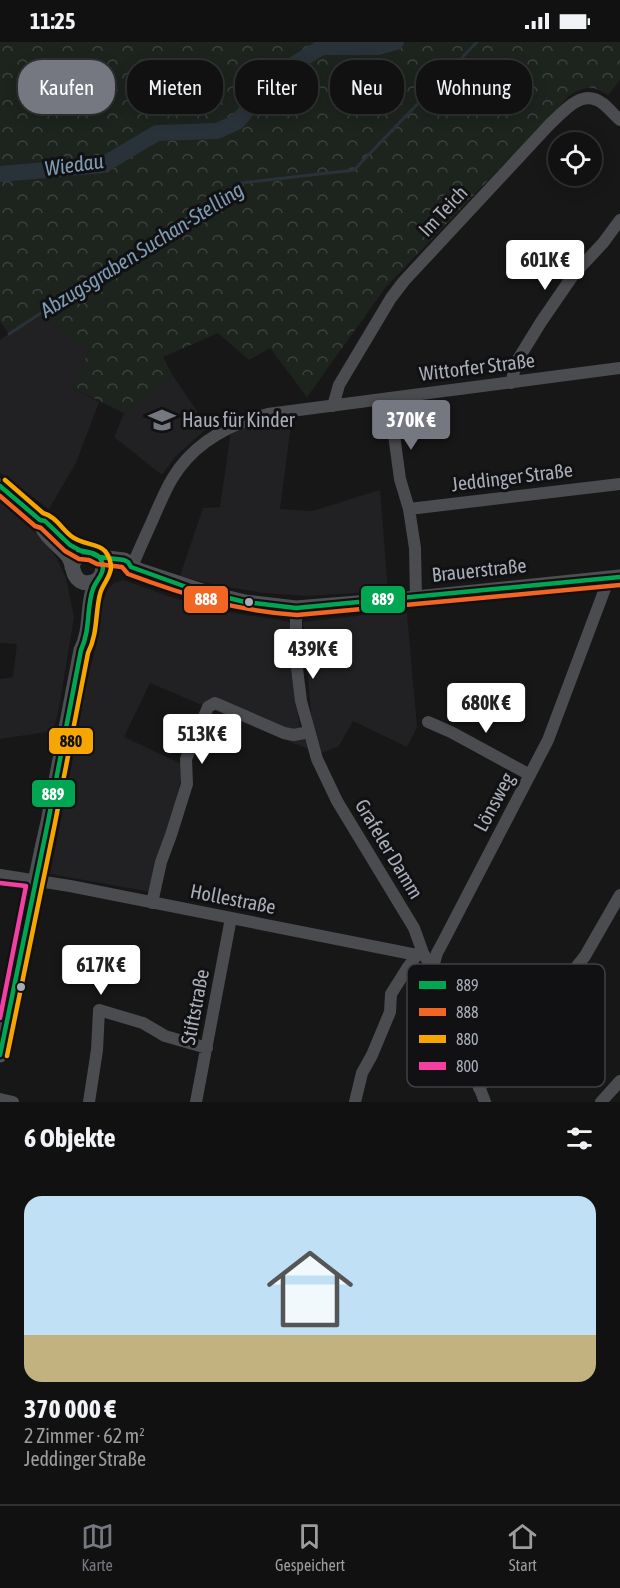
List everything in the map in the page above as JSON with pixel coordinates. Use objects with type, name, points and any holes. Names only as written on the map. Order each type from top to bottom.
[{"type":"main road","points":[[0,486],[40,520],[45,520],[70,545],[92,555],[103,566],[93,589],[86,643],[81,650]]},
{"type":"main road","points":[[0,1055],[81,650],[81,587],[70,559],[40,524],[40,520]]},
{"type":"main road","name":"Brauerstraße","points":[[92,555],[124,560],[132,567],[192,589],[245,602],[296,608],[615,578]]},
{"type":"main road","points":[[75,573],[76,557],[92,555]]},
{"type":"main road","points":[[75,573],[88,583],[110,570],[126,570],[132,567]]},
{"type":"street","name":"Im Teich","points":[[333,406],[339,385],[391,298],[550,124],[575,102],[585,98],[597,100],[620,120]]},
{"type":"street","points":[[511,383],[517,361],[541,322],[574,274],[603,243],[620,220]]},
{"type":"street","name":"Wittorfer Straße","points":[[132,567],[171,480],[182,464],[205,442],[231,426],[248,419],[268,414],[620,368]]},
{"type":"street","points":[[389,398],[400,479],[409,509],[415,548],[416,597]]},
{"type":"street","name":"Jeddinger Straße","points":[[409,509],[620,484]]},
{"type":"street","name":"Lönsweg","points":[[434,964],[444,939],[548,740],[615,578]]},
{"type":"street","name":"Grafeler Damm","points":[[296,608],[296,660],[301,702],[325,778],[414,928],[420,950],[428,964]]},
{"type":"street","points":[[152,903],[161,862],[188,784],[186,759],[208,707],[215,703],[284,733],[294,735],[309,732]]},
{"type":"street","points":[[428,722],[530,775]]},
{"type":"street","name":"Hollestraße","points":[[0,875],[420,950]]},
{"type":"street","points":[[579,964],[620,895]]},
{"type":"street","name":"Stiftstraße","points":[[196,1102],[231,918]]},
{"type":"street","points":[[411,964],[420,950],[432,949],[444,939]]},
{"type":"street","points":[[355,1102],[362,1073],[390,1012],[391,994],[407,970]]},
{"type":"street","points":[[89,1102],[97,1050],[99,1010],[143,1023],[165,1036],[207,1047]]},
{"type":"street","points":[[601,1102],[620,1081]]},
{"type":"street","name":"Grafeler Damm","points":[[479,1088],[485,1102]]},
{"type":"street","points":[[0,1099],[13,1102]]},
{"type":"shaded area","points":[[38,314],[89,350],[73,388],[99,402],[76,463],[49,509],[0,473],[0,340]]},
{"type":"shaded area","name":"Haus für Kinder","points":[[173,376],[208,427],[175,457],[162,475],[114,437],[124,413]]},
{"type":"shaded area","points":[[292,417],[280,509],[312,511],[380,490],[388,591],[307,596],[263,593],[180,576],[203,508],[220,507],[231,431],[249,424]]},
{"type":"shaded area","points":[[0,502],[43,539],[56,557],[66,578],[74,617],[53,731],[0,739],[0,679],[13,677],[17,644],[0,643]]},
{"type":"shaded area","points":[[123,580],[220,611],[292,622],[297,709],[300,728],[309,749],[150,683],[124,737],[184,765],[170,828],[151,892],[50,874],[85,689],[96,646],[101,608],[107,590],[114,583]]},
{"type":"shaded area","points":[[407,613],[417,727],[407,747],[353,721],[339,746],[322,753],[312,724],[303,622]]},
{"type":"green space","points":[[0,42],[620,42],[620,80],[608,95],[589,88],[570,95],[385,288],[307,397],[270,348],[249,360],[218,333],[163,357],[173,376],[124,413],[73,388],[89,350],[38,314],[9,334],[0,321]]},
{"type":"waterway","name":"Wiedau","points":[[0,174],[103,165],[157,133],[217,131],[237,122],[278,74],[322,47],[378,47],[396,42]]},
{"type":"waterway","name":"Abzugsgraben Suchan-Stelling","points":[[9,334],[240,183],[354,170],[477,42]]},
{"type":"transit line","name":"880","points":[[5,480],[43,513],[55,520],[71,536],[102,548],[109,557],[111,568],[100,594],[95,631],[88,653],[7,1056]]},
{"type":"transit line","name":"889","points":[[0,486],[40,520],[45,521],[70,545],[83,552],[99,557],[124,560],[131,567],[192,589],[245,602],[296,608],[620,577]]},
{"type":"transit line","name":"888","points":[[0,496],[35,526],[41,528],[65,551],[79,559],[122,567],[128,574],[170,589],[253,610],[297,615],[620,585]]},
{"type":"transit line","name":"889","points":[[0,1055],[86,634],[91,596],[103,570],[98,556],[78,550]]},
{"type":"transit line","name":"800","points":[[0,883],[26,886],[0,1018]]},
{"type":"place","name":"Haus für Kinder","points":[[162,420]]}]
